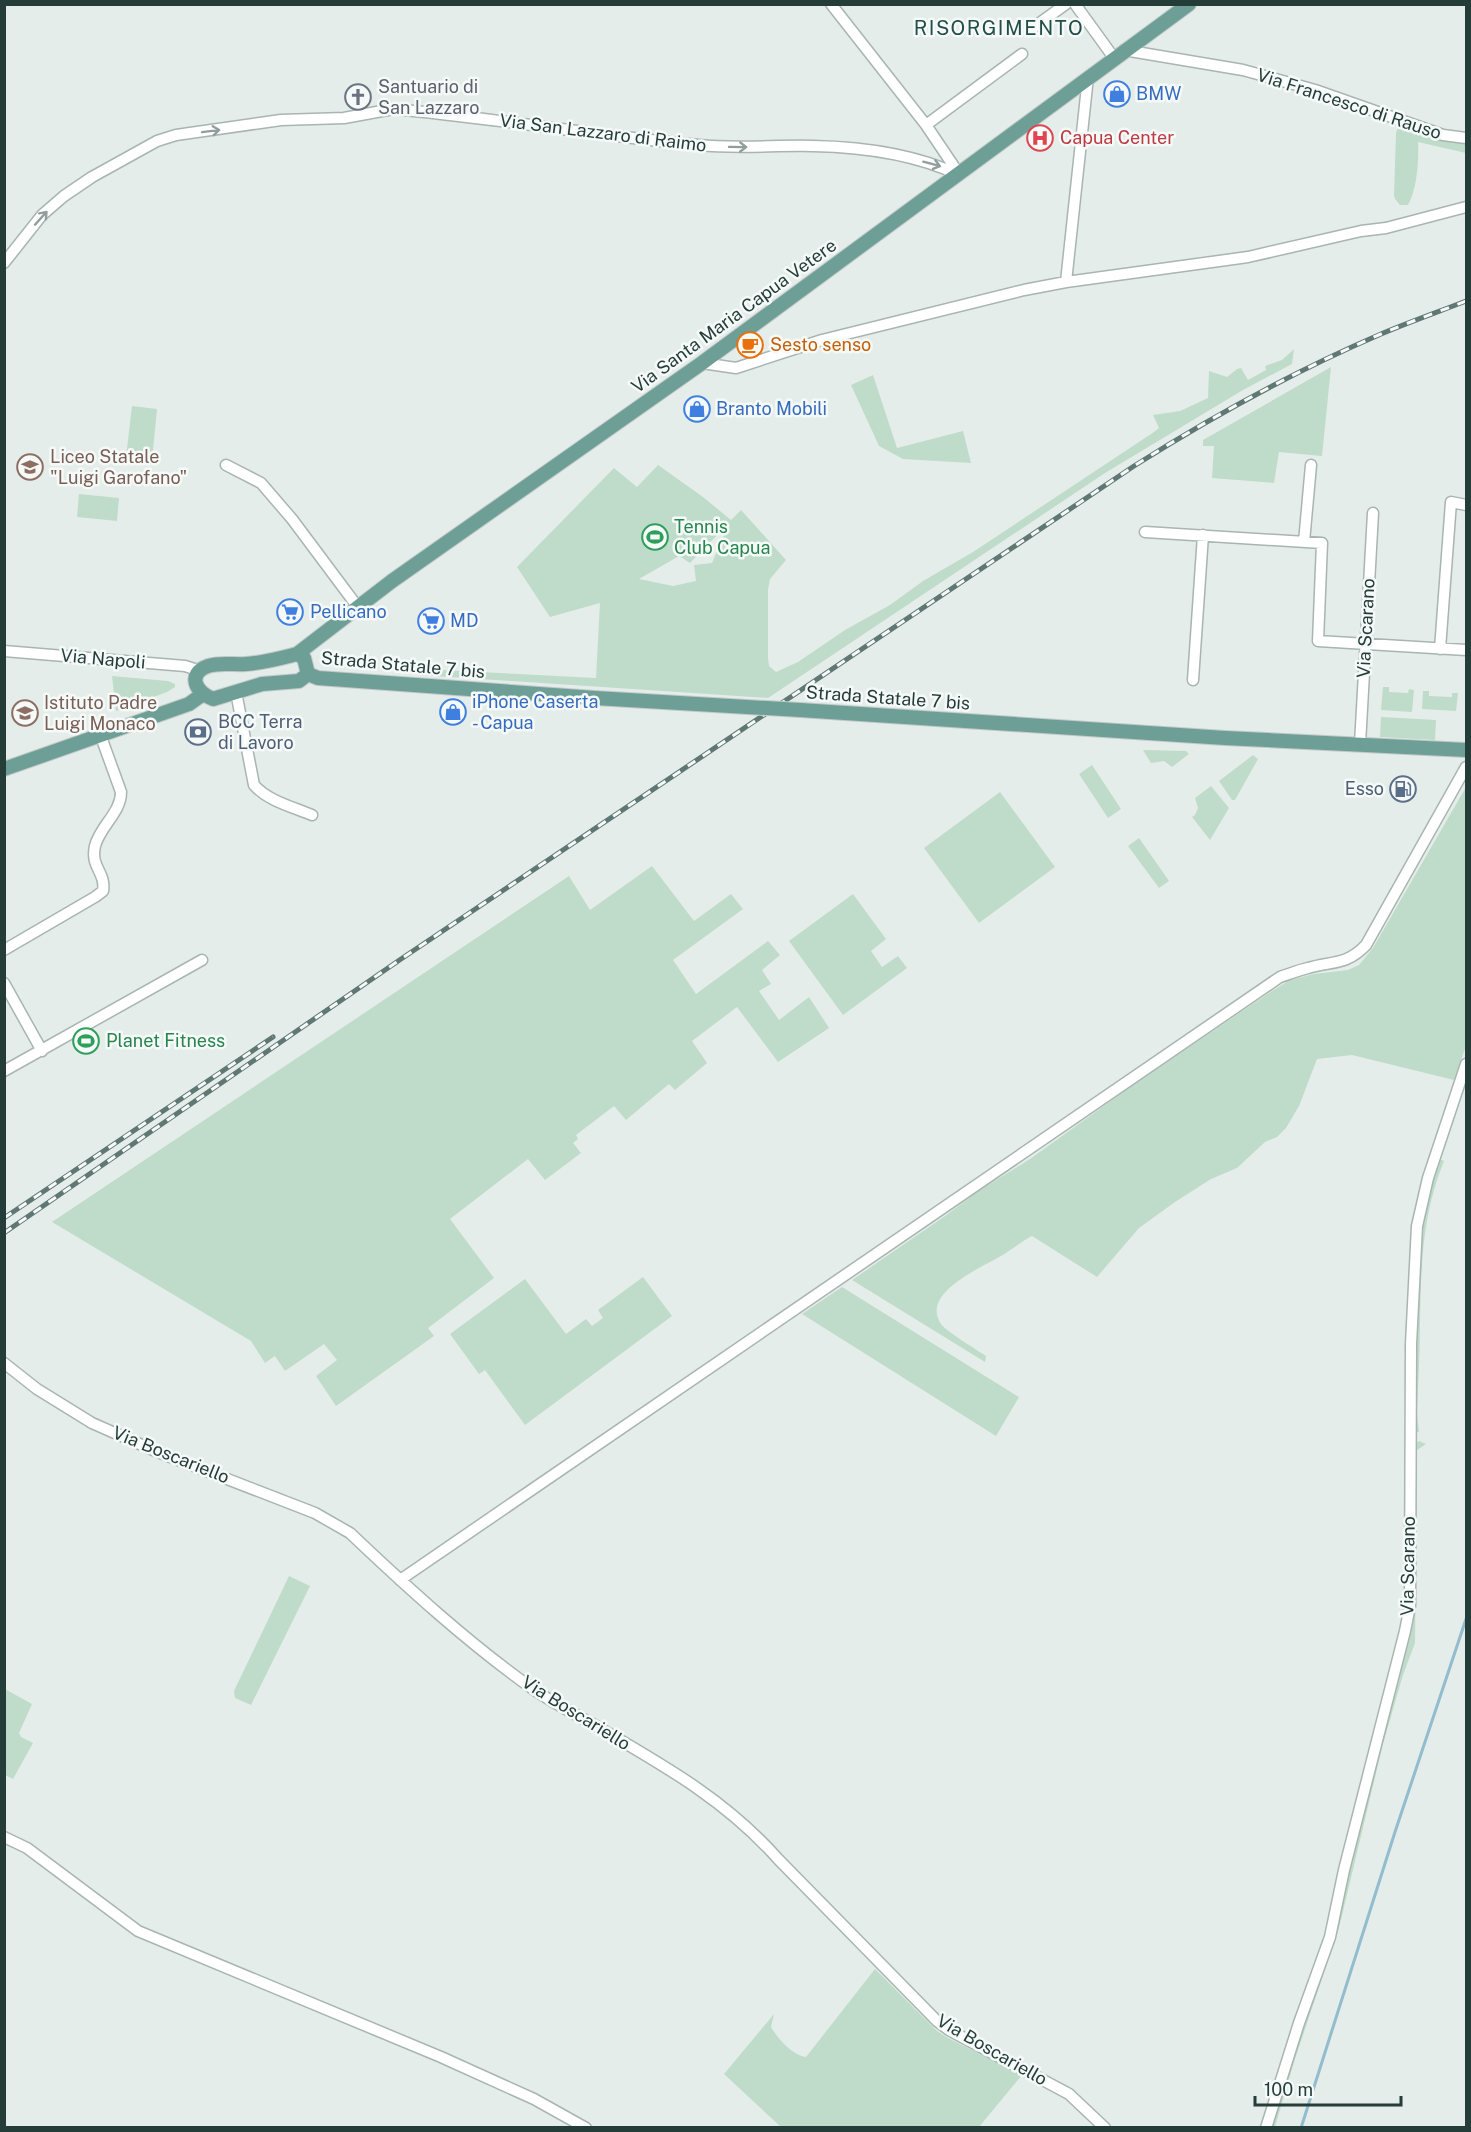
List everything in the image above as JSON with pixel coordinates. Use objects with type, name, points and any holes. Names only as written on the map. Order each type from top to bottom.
[{"type":"main road","name":"Via Santa Maria Capua Vetere","points":[[297,654],[357,606],[702,363],[1189,4]]},
{"type":"main road","points":[[297,654],[304,658],[308,674],[299,681],[262,684],[213,699],[198,690],[195,680],[207,666],[248,664],[297,654]]},
{"type":"main road","name":"Strada Statale 7 bis","points":[[308,674],[318,678],[595,698],[1225,738],[1467,750]]},
{"type":"main road","points":[[4,769],[189,704],[203,694]]},
{"type":"street","points":[[831,4],[926,125],[959,175]]},
{"type":"street","points":[[1034,27],[1066,4]]},
{"type":"street","points":[[1075,4],[1119,54]]},
{"type":"street","points":[[926,125],[1022,54]]},
{"type":"street","name":"Via Francesco di Rauso","points":[[1119,54],[1243,70],[1315,90],[1443,135],[1467,138]]},
{"type":"street","points":[[1066,282],[1088,77]]},
{"type":"street","name":"Via San Lazzaro di Raimo","points":[[4,263],[42,216],[64,196],[92,177],[157,141],[176,135],[281,120],[344,118],[393,109],[700,145],[778,148],[812,146],[871,151],[937,165],[959,175]]},
{"type":"street","points":[[702,363],[736,369],[833,337],[1024,290],[1248,257],[1361,231],[1386,228],[1467,207]]},
{"type":"street","points":[[226,465],[261,483],[292,519],[357,606]]},
{"type":"street","points":[[1304,542],[1311,465]]},
{"type":"street","points":[[1440,649],[1451,502],[1467,505]]},
{"type":"street","name":"Via Scarano","points":[[1360,744],[1373,513]]},
{"type":"street","points":[[1145,532],[1322,543],[1318,641],[1467,650]]},
{"type":"street","points":[[1193,680],[1203,536]]},
{"type":"street","name":"Via Napoli","points":[[4,651],[184,666],[201,671]]},
{"type":"street","points":[[236,692],[254,785],[274,800],[312,815]]},
{"type":"street","points":[[4,950],[103,891],[104,882],[93,860],[95,844],[121,801],[121,792],[100,734]]},
{"type":"street","points":[[400,1580],[1280,978],[1309,967],[1344,962],[1357,955],[1366,945],[1467,767]]},
{"type":"street","points":[[4,1071],[202,960]]},
{"type":"street","points":[[4,983],[42,1051]]},
{"type":"street","name":"Via Scarano","points":[[1266,2127],[1299,2023],[1330,1937],[1344,1870],[1406,1631],[1410,1606],[1411,1344],[1417,1226],[1428,1178],[1467,1064]]},
{"type":"street","name":"Via Boscariello","points":[[4,1363],[37,1389],[92,1423],[160,1453],[285,1500],[339,1525],[449,1624],[534,1690],[652,1759],[723,1805],[761,1839],[937,2021],[949,2030],[1069,2094],[1105,2127]]},
{"type":"street","points":[[4,1837],[27,1848],[138,1931],[441,2057],[534,2099],[586,2127]]},
{"type":"green space","points":[[1400,122],[1466,143],[1466,153],[1418,142],[1417,175],[1408,205],[1400,205],[1394,195],[1396,133]]},
{"type":"green space","points":[[1294,349],[1292,364],[1243,390],[1105,473],[768,698],[419,675],[420,669],[596,678],[600,603],[550,617],[517,567],[614,468],[637,487],[658,465],[731,520],[741,510],[786,560],[770,579],[768,590],[768,658],[769,666],[776,672],[798,662],[845,630],[890,605],[923,581],[973,552],[1154,432],[1159,428],[1153,415],[1180,411],[1208,398],[1209,371],[1227,377],[1241,368],[1248,380],[1266,370],[1265,366],[1282,360]],"holes":[[[729,523],[712,563],[694,565],[696,581],[673,586],[639,579],[679,556],[690,563]]]},
{"type":"green space","points":[[1331,367],[1322,456],[1279,452],[1274,483],[1212,478],[1214,446],[1203,446],[1203,440]]},
{"type":"green space","points":[[873,375],[897,448],[963,431],[971,463],[903,459],[879,446],[851,385]]},
{"type":"green space","points":[[132,406],[157,409],[152,460],[126,457]]},
{"type":"green space","points":[[79,494],[119,498],[117,521],[77,517]]},
{"type":"green space","points":[[112,676],[168,681],[175,684],[175,687],[116,711]]},
{"type":"green space","points":[[1383,687],[1389,687],[1389,692],[1408,693],[1409,689],[1414,690],[1412,712],[1381,710]]},
{"type":"green space","points":[[1423,691],[1429,691],[1429,696],[1452,697],[1452,693],[1458,693],[1456,711],[1422,709]]},
{"type":"green space","points":[[1381,717],[1436,720],[1435,740],[1380,737]]},
{"type":"green space","points":[[1143,750],[1186,751],[1189,754],[1172,767],[1164,761],[1151,763]]},
{"type":"green space","points":[[1253,755],[1258,759],[1235,800],[1232,800],[1219,781]]},
{"type":"green space","points":[[1092,765],[1121,809],[1108,818],[1079,774]]},
{"type":"green space","points":[[1211,786],[1229,808],[1210,840],[1192,817],[1198,808],[1195,798]]},
{"type":"green space","points":[[1466,787],[1466,1046],[1454,1080],[1352,1055],[1317,1059],[1299,1106],[1286,1128],[1277,1137],[1265,1142],[1237,1168],[1211,1179],[1139,1228],[1097,1277],[1032,1236],[968,1275],[945,1292],[939,1302],[937,1313],[941,1324],[986,1356],[985,1362],[852,1280],[1272,991],[1290,980],[1314,974],[1348,970],[1359,965],[1373,948]]},
{"type":"green space","points":[[1000,792],[1055,867],[979,923],[924,848]]},
{"type":"green space","points":[[1139,838],[1169,881],[1159,888],[1128,846]]},
{"type":"green space","points":[[652,866],[694,921],[731,894],[743,909],[673,960],[696,994],[768,941],[780,955],[762,970],[771,984],[759,991],[779,1020],[809,997],[829,1028],[778,1062],[737,1007],[692,1041],[707,1063],[675,1090],[669,1084],[626,1120],[614,1106],[576,1135],[578,1139],[573,1143],[581,1153],[545,1180],[528,1159],[450,1219],[494,1278],[428,1328],[434,1336],[336,1406],[316,1376],[337,1360],[324,1344],[285,1371],[275,1356],[265,1363],[251,1341],[52,1222],[569,876],[590,910]]},
{"type":"green space","points":[[853,894],[886,939],[871,951],[882,967],[898,956],[907,968],[843,1015],[789,941]]},
{"type":"green space","points":[[1439,1159],[1444,1161],[1431,1201],[1424,1240],[1417,1414],[1419,1432],[1413,1432],[1420,1234],[1428,1195]]},
{"type":"green space","points":[[643,1277],[672,1316],[525,1425],[485,1370],[479,1374],[450,1334],[525,1279],[566,1334],[586,1319],[592,1326],[603,1318],[598,1310]]},
{"type":"green space","points":[[842,1287],[1019,1397],[996,1436],[802,1314]]},
{"type":"green space","points":[[1419,1441],[1426,1444],[1417,1450],[1415,1643],[1383,1744],[1339,1928],[1294,2062],[1275,2127],[1269,2128],[1355,1842],[1404,1652],[1416,1443]]},
{"type":"green space","points":[[289,1576],[310,1586],[251,1705],[235,1698],[234,1691]]},
{"type":"green space","points":[[5,1689],[32,1704],[19,1733],[21,1737],[33,1743],[13,1779],[5,1775]]},
{"type":"green space","points":[[875,1969],[937,2031],[1022,2075],[979,2127],[782,2128],[724,2074],[774,2014],[771,2027],[777,2036],[791,2050],[806,2057]]},
{"type":"waterway","points":[[1301,2128],[1395,1832],[1466,1619]]},
{"type":"railway","points":[[4,1233],[401,959],[1134,466],[1224,412],[1317,363],[1466,301]]},
{"type":"railway","points":[[4,1218],[273,1037]]},
{"type":"place","name":"BMW","points":[[1117,94]]},
{"type":"place","name":"Santuario di San Lazzaro","points":[[358,97]]},
{"type":"place","name":"Capua Center","points":[[1040,138]]},
{"type":"place","name":"Sesto senso","points":[[750,345]]},
{"type":"place","name":"Branto Mobili","points":[[697,409]]},
{"type":"place","name":"Liceo Statale \"Luigi Garofano\"","points":[[30,467]]},
{"type":"place","name":"Tennis Club Capua","points":[[655,537]]},
{"type":"place","name":"Pellicano","points":[[290,612]]},
{"type":"place","name":"MD","points":[[431,621]]},
{"type":"place","name":"iPhone Caserta - Capua","points":[[453,712]]},
{"type":"place","name":"Istituto Padre Luigi Monaco","points":[[25,713]]},
{"type":"place","name":"BCC Terra di Lavoro","points":[[198,732]]},
{"type":"place","name":"Esso","points":[[1403,789]]},
{"type":"place","name":"Planet Fitness","points":[[86,1041]]},
{"type":"district","name":"RISORGIMENTO","points":[[999,28]]}]
